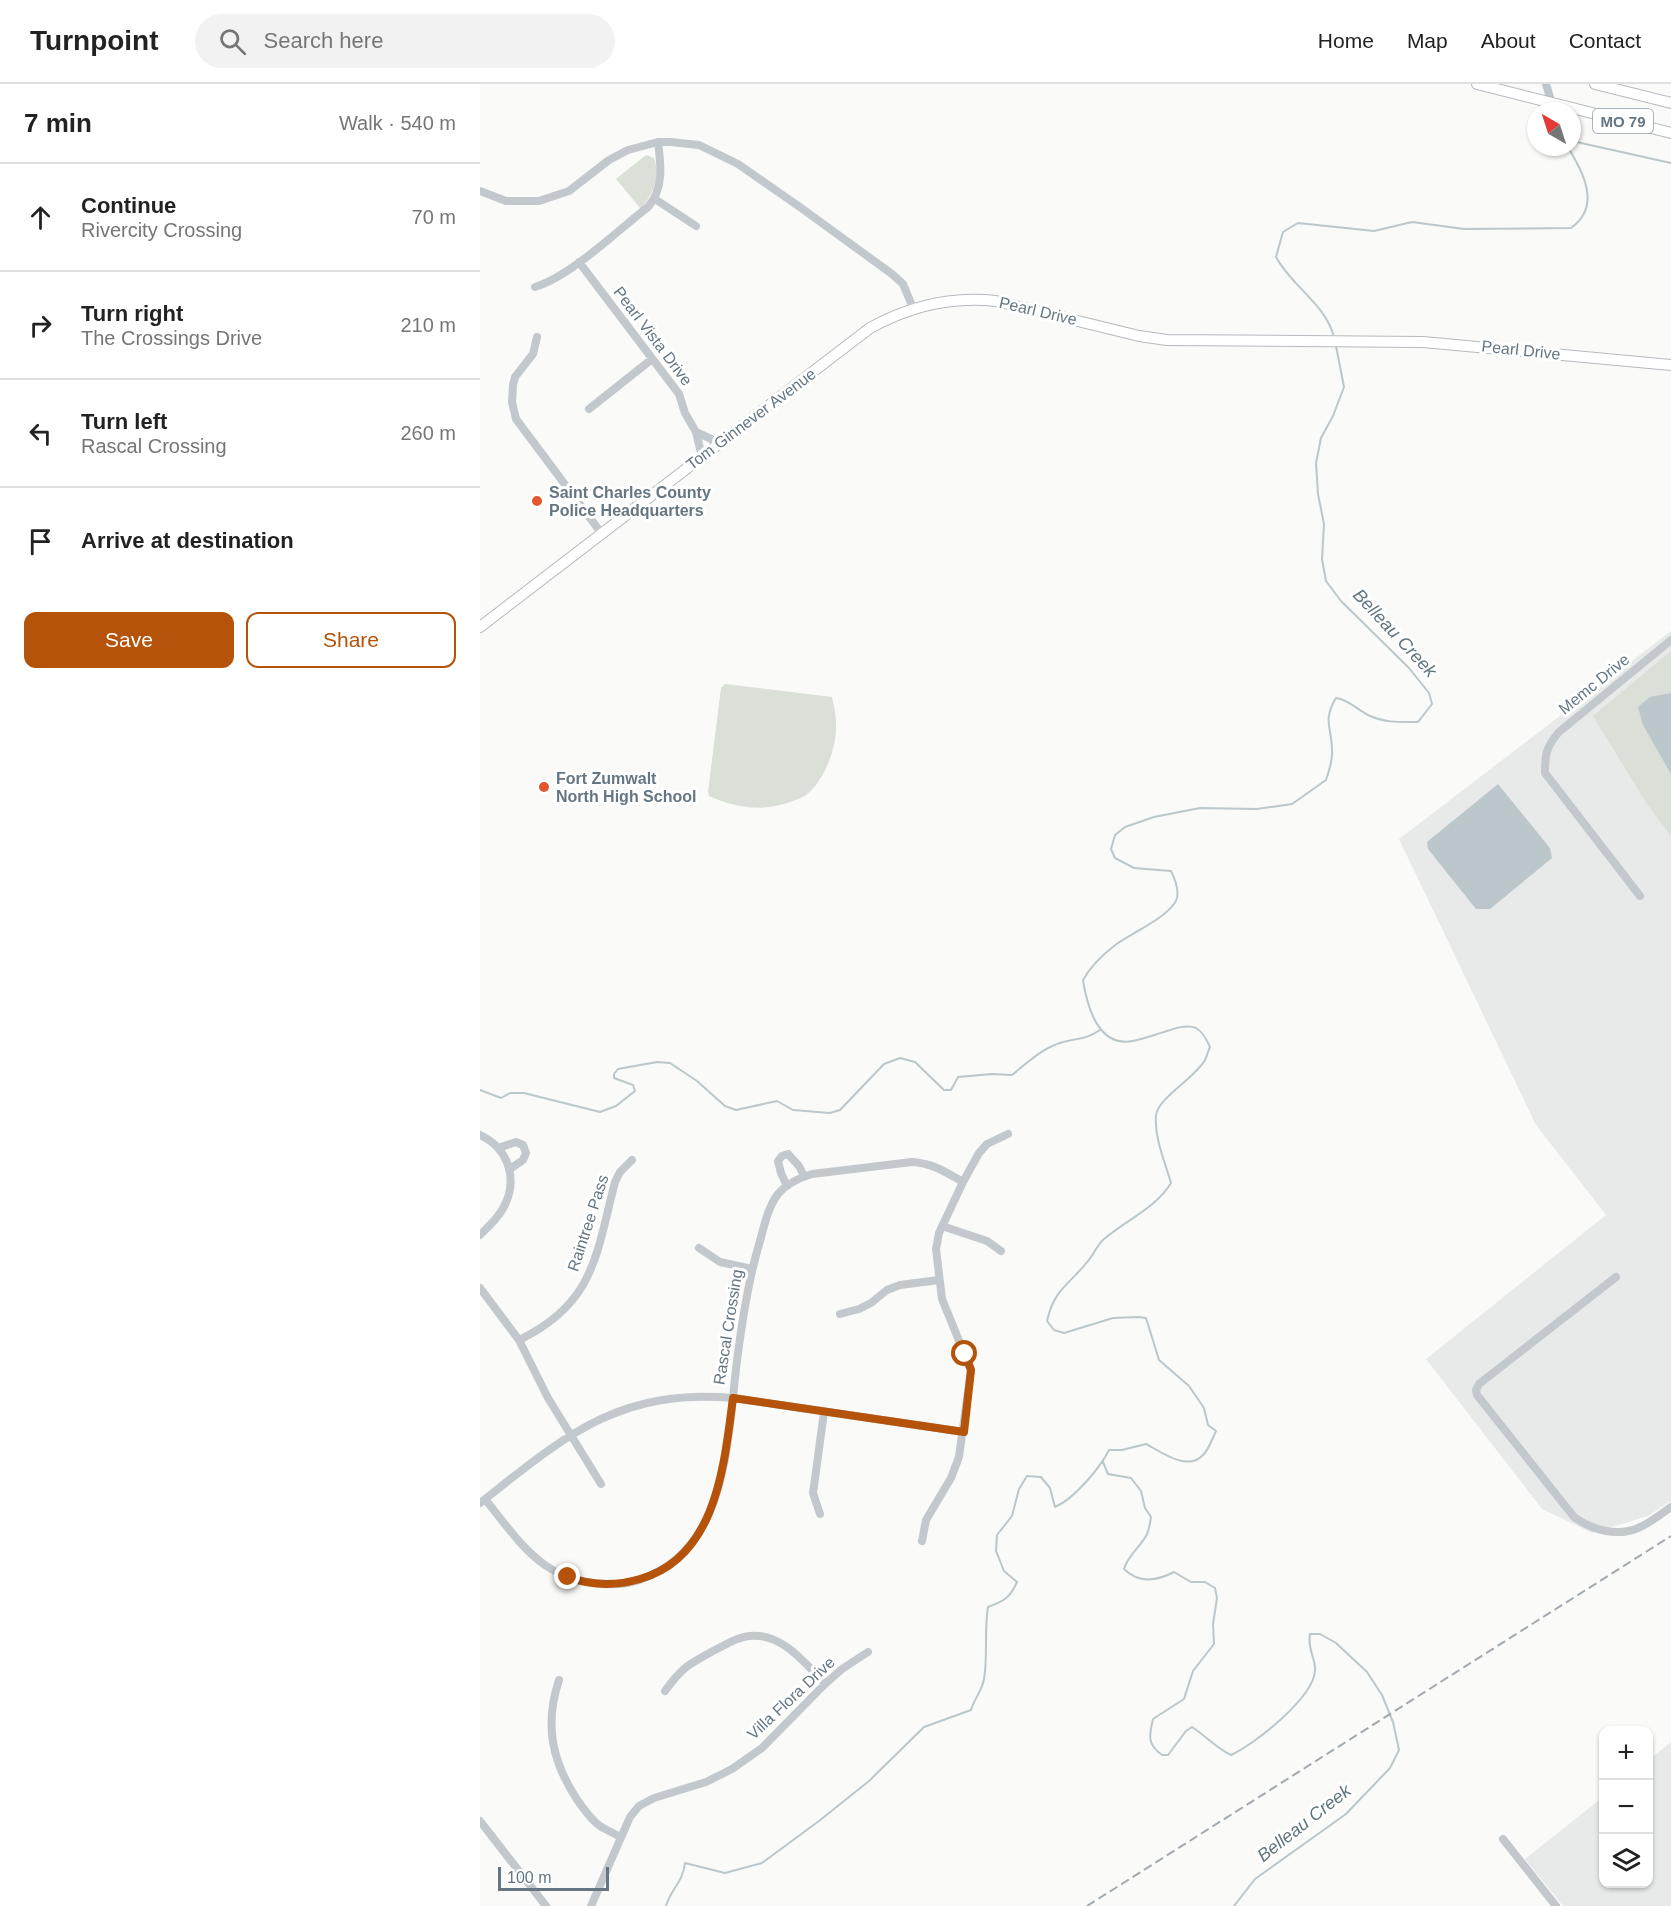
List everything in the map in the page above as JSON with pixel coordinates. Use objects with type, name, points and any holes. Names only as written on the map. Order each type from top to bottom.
[{"type":"main road","name":"MO 79","points":[[1477,84],[1671,133]]},
{"type":"main road","name":"MO 79","points":[[1595,84],[1671,103]]},
{"type":"main road","name":"Pearl Drive","points":[[913,308],[940,302],[979,299],[1015,305],[1155,338],[1192,341],[1357,340],[1448,343],[1671,365]]},
{"type":"main road","name":"Tom Ginnever Avenue","points":[[480,627],[870,328],[913,308]]},
{"type":"street","points":[[535,287],[552,282],[648,207],[655,199],[660,176],[658,142]]},
{"type":"street","points":[[480,191],[506,201],[539,201],[569,191],[609,160],[628,150],[658,142],[699,145],[738,164],[898,279],[906,290],[913,308]]},
{"type":"street","points":[[655,199],[696,226]]},
{"type":"street","name":"Pearl Vista Drive","points":[[579,262],[679,394],[685,413],[696,432],[702,457]]},
{"type":"street","points":[[537,337],[532,354],[515,377],[512,402],[516,419],[602,534]]},
{"type":"street","points":[[589,409],[652,359]]},
{"type":"street","points":[[696,432],[720,443]]},
{"type":"street","name":"Memc Drive","points":[[1640,896],[1545,773],[1545,757],[1548,744],[1559,732],[1671,640]]},
{"type":"street","points":[[922,1541],[926,1520],[951,1478],[959,1457],[971,1370],[942,1299],[936,1249],[939,1233],[963,1182],[980,1154],[987,1144],[1008,1134]]},
{"type":"street","points":[[480,1136],[491,1141],[506,1158],[510,1169],[511,1190],[502,1211],[480,1235]]},
{"type":"street","points":[[498,1148],[516,1142],[523,1145],[526,1153],[523,1160],[510,1169]]},
{"type":"street","points":[[787,1186],[778,1161],[782,1156],[788,1154],[792,1157],[804,1176]]},
{"type":"street","name":"Raintree Pass","points":[[519,1340],[538,1331],[562,1312],[582,1289],[595,1262],[615,1182],[632,1160]]},
{"type":"street","name":"Rascal Crossing","points":[[483,1501],[538,1561],[556,1573],[580,1582],[624,1583],[651,1576],[675,1562],[701,1532],[720,1479],[726,1452],[752,1269],[777,1195],[804,1176],[912,1162],[940,1168],[963,1182]]},
{"type":"street","points":[[942,1226],[987,1241],[1001,1251]]},
{"type":"street","points":[[699,1248],[720,1262],[752,1269]]},
{"type":"street","points":[[1616,1277],[1479,1384],[1476,1390],[1574,1516],[1589,1527],[1610,1531],[1633,1530],[1671,1508]]},
{"type":"street","points":[[840,1314],[865,1306],[887,1290],[900,1285],[939,1280]]},
{"type":"street","points":[[480,1288],[519,1340],[548,1398],[601,1484]]},
{"type":"street","points":[[483,1501],[571,1434],[602,1418],[651,1402],[702,1396],[733,1398],[964,1432]]},
{"type":"street","points":[[820,1514],[813,1493],[824,1412]]},
{"type":"street","points":[[665,1691],[684,1667],[727,1644],[748,1636],[766,1636],[780,1642],[801,1659],[825,1684]]},
{"type":"street","name":"Villa Flora Drive","points":[[591,1906],[630,1817],[639,1806],[654,1798],[706,1782],[732,1769],[762,1748],[842,1669],[868,1652]]},
{"type":"street","points":[[559,1680],[551,1713],[552,1738],[558,1763],[570,1789],[583,1808],[598,1825],[621,1837]]},
{"type":"street","points":[[480,1821],[546,1906]]},
{"type":"street","points":[[1503,1839],[1556,1906]]},
{"type":"shaded area","points":[[646,155],[654,158],[657,172],[655,185],[641,209],[616,179]]},
{"type":"shaded area","points":[[1671,631],[1671,1501],[1648,1516],[1592,1533],[1542,1509],[1426,1359],[1606,1215],[1536,1125],[1399,839]]},
{"type":"shaded area","points":[[1671,651],[1671,836],[1647,804],[1593,716]]},
{"type":"shaded area","points":[[725,684],[832,697],[836,733],[832,753],[819,781],[806,795],[780,805],[759,808],[739,806],[709,796],[721,688]]},
{"type":"shaded area","points":[[1671,693],[1671,774],[1643,725],[1638,707],[1650,697]]},
{"type":"shaded area","points":[[1498,784],[1550,848],[1552,858],[1490,909],[1476,909],[1428,849],[1427,842]]},
{"type":"shaded area","points":[[1671,1742],[1671,1906],[1563,1906],[1525,1859],[1599,1800],[1599,1888],[1653,1888],[1653,1757]]},
{"type":"waterway","name":"Belleau Creek","points":[[1546,84],[1551,102]]},
{"type":"waterway","points":[[1581,143],[1671,163]]},
{"type":"waterway","name":"Belleau Creek","points":[[1334,337],[1323,314],[1276,257],[1283,232],[1298,223],[1374,231],[1412,222],[1464,229],[1571,228],[1586,210],[1588,200],[1584,178],[1573,156]]},
{"type":"waterway","name":"Belleau Creek","points":[[666,1906],[682,1875],[685,1863],[725,1873],[762,1863],[869,1781],[924,1727],[971,1710],[984,1679],[988,1607],[1006,1598],[1017,1582],[1004,1571],[996,1551],[997,1535],[1012,1516],[1019,1489],[1027,1476],[1041,1477],[1050,1488],[1055,1507],[1086,1482],[1109,1450],[1122,1450],[1146,1444],[1174,1459],[1189,1462],[1204,1454],[1216,1431],[1208,1425],[1204,1408],[1189,1386],[1159,1360],[1146,1318],[1113,1318],[1064,1333],[1054,1330],[1047,1321],[1058,1294],[1088,1261],[1102,1241],[1149,1207],[1171,1183],[1158,1141],[1156,1123],[1158,1108],[1200,1067],[1210,1047],[1201,1032],[1196,1028],[1188,1027],[1175,1028],[1133,1041],[1111,1038],[1103,1032],[1091,1013],[1083,980],[1105,954],[1121,941],[1159,918],[1177,898],[1177,887],[1171,871],[1134,868],[1115,858],[1111,849],[1115,835],[1125,827],[1154,817],[1200,808],[1257,809],[1292,804],[1326,780],[1332,754],[1329,713],[1336,698],[1370,716],[1394,722],[1418,722],[1432,704],[1429,693],[1409,668],[1341,601],[1326,581],[1322,559],[1324,524],[1318,494],[1316,463],[1321,438],[1333,416],[1344,387],[1336,346]]},
{"type":"waterway","points":[[480,1090],[501,1098],[510,1093],[524,1093],[600,1112],[616,1106],[635,1091],[633,1085],[614,1078],[618,1069],[657,1062],[670,1063],[697,1081],[725,1106],[736,1110],[777,1101],[793,1110],[830,1113],[840,1110],[884,1064],[900,1058],[915,1062],[944,1090],[951,1090],[958,1077],[1012,1075],[1047,1049],[1060,1043],[1090,1036],[1100,1030]]},
{"type":"waterway","name":"Belleau Creek","points":[[1103,1462],[1108,1474],[1131,1478],[1141,1491],[1145,1508],[1151,1517],[1147,1534],[1124,1569],[1136,1577],[1148,1580],[1174,1572],[1191,1582],[1205,1582],[1215,1588],[1217,1598],[1213,1624],[1214,1644],[1193,1671],[1184,1699],[1153,1719],[1150,1739],[1157,1751],[1162,1755],[1168,1755],[1186,1731],[1192,1727],[1231,1755],[1268,1731],[1294,1707],[1312,1682],[1315,1666],[1310,1634],[1320,1634],[1336,1643],[1367,1672],[1382,1695],[1393,1722],[1399,1750],[1390,1768],[1346,1814],[1255,1879],[1234,1906]]},
{"type":"railway","points":[[1087,1906],[1671,1536]]},
{"type":"place","name":"Saint Charles County Police Headquarters","points":[[537,501]]},
{"type":"place","name":"Fort Zumwalt North High School","points":[[544,787]]},
{"type":"route","points":[[568,1577],[580,1582],[624,1583],[651,1576],[675,1562],[690,1546],[701,1532],[710,1512],[720,1479],[733,1398],[964,1432],[971,1370],[965,1354]]}]
